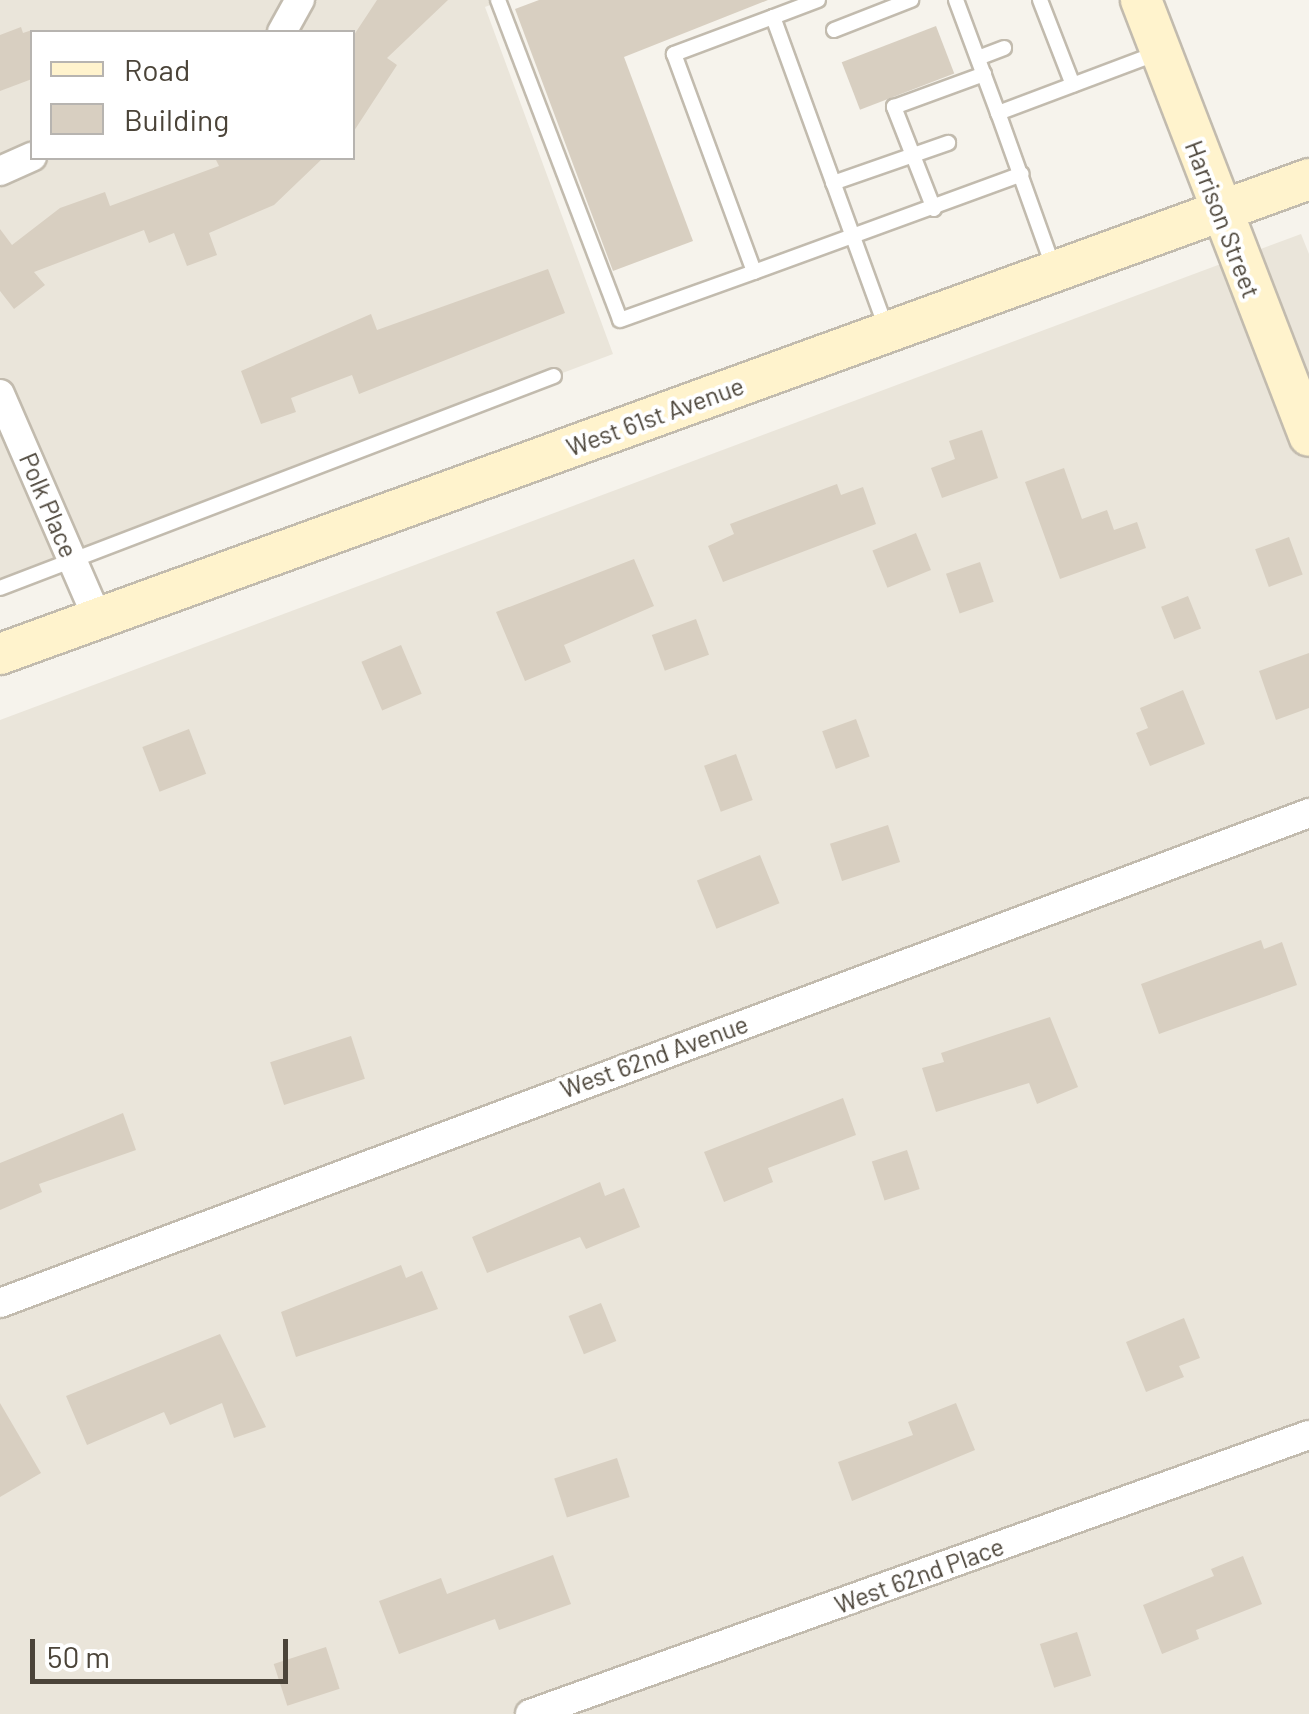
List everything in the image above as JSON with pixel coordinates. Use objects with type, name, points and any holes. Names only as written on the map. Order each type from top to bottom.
[{"type":"main road","name":"Harrison Street","points":[[1141,0],[1219,211],[1309,436]]},
{"type":"main road","name":"West 61st Avenue","points":[[0,654],[1309,178]]},
{"type":"street","points":[[283,30],[300,0]]},
{"type":"street","points":[[0,171],[30,157]]},
{"type":"street","name":"Polk Place","points":[[0,394],[97,617]]},
{"type":"street","name":"West 62nd Avenue","points":[[0,1304],[1309,813]]},
{"type":"street","name":"West 62nd Place","points":[[530,1714],[1309,1435]]},
{"type":"lane","points":[[498,0],[620,320],[1022,174]]},
{"type":"lane","points":[[754,272],[674,54],[818,0]]},
{"type":"lane","points":[[834,30],[911,0]]},
{"type":"lane","points":[[956,0],[1055,270]]},
{"type":"lane","points":[[1040,0],[1046,31],[1072,85]]},
{"type":"lane","points":[[773,17],[888,332]]},
{"type":"lane","points":[[978,58],[1004,48]]},
{"type":"lane","points":[[998,121],[1072,85],[1160,52]]},
{"type":"lane","points":[[934,209],[894,107],[984,74]]},
{"type":"lane","points":[[834,183],[948,144]]},
{"type":"lane","points":[[0,588],[554,376]]},
{"type":"shaded area","points":[[0,0],[503,0],[485,7],[613,354],[0,585]]},
{"type":"shaded area","points":[[1301,234],[1309,254],[1309,1714],[0,1714],[0,720]]},
{"type":"building","points":[[377,0],[448,0],[387,58],[397,65],[355,129],[355,33]]},
{"type":"building","points":[[539,0],[768,0],[624,57],[693,241],[613,271],[515,9]]},
{"type":"building","points":[[936,26],[954,74],[860,110],[842,62]]},
{"type":"building","points":[[21,27],[23,33],[30,31],[30,80],[0,91],[0,35]]},
{"type":"building","points":[[216,160],[321,160],[274,205],[209,233],[217,255],[187,266],[174,233],[149,243],[144,230],[34,272],[45,285],[14,309],[0,291],[0,229],[12,245],[60,208],[105,192],[110,206],[219,166]]},
{"type":"building","points":[[548,269],[565,313],[359,394],[352,375],[291,398],[296,412],[261,424],[241,371],[371,314],[377,330]]},
{"type":"building","points":[[982,430],[998,478],[942,498],[931,468],[955,459],[949,441]]},
{"type":"building","points":[[1064,468],[1082,519],[1107,510],[1114,530],[1137,522],[1146,548],[1060,579],[1025,482]]},
{"type":"building","points":[[837,484],[841,495],[863,487],[876,524],[723,582],[708,546],[734,534],[730,524]]},
{"type":"building","points":[[916,533],[931,570],[887,588],[872,551]]},
{"type":"building","points":[[1289,537],[1303,575],[1269,587],[1255,549]]},
{"type":"building","points":[[634,559],[654,606],[564,645],[571,662],[525,681],[496,612]]},
{"type":"building","points":[[980,562],[994,602],[960,613],[946,574]]},
{"type":"building","points":[[1188,596],[1201,628],[1174,639],[1161,607]]},
{"type":"building","points":[[696,619],[709,655],[665,671],[652,635]]},
{"type":"building","points":[[401,645],[422,694],[382,711],[361,662]]},
{"type":"building","points":[[1309,653],[1309,708],[1276,720],[1259,671]]},
{"type":"building","points":[[1183,690],[1205,744],[1150,766],[1136,733],[1148,728],[1140,708]]},
{"type":"building","points":[[856,719],[870,757],[836,769],[822,731]]},
{"type":"building","points":[[189,729],[206,774],[160,792],[142,747]]},
{"type":"building","points":[[736,754],[753,800],[721,812],[704,766]]},
{"type":"building","points":[[888,825],[900,862],[842,881],[830,844]]},
{"type":"building","points":[[760,855],[779,903],[716,929],[697,880]]},
{"type":"building","points":[[1261,940],[1264,949],[1282,942],[1297,985],[1159,1034],[1141,984]]},
{"type":"building","points":[[1050,1017],[1078,1087],[1037,1104],[1029,1083],[936,1112],[922,1068],[944,1062],[941,1053]]},
{"type":"building","points":[[351,1036],[365,1079],[284,1105],[270,1062]]},
{"type":"building","points":[[843,1098],[856,1135],[768,1168],[773,1182],[724,1202],[704,1152]]},
{"type":"building","points":[[123,1113],[136,1150],[39,1184],[42,1192],[0,1210],[0,1163]]},
{"type":"building","points":[[907,1150],[920,1189],[884,1200],[872,1161]]},
{"type":"building","points":[[600,1182],[605,1196],[624,1188],[640,1227],[586,1249],[580,1237],[487,1273],[472,1237]]},
{"type":"building","points":[[401,1265],[406,1278],[422,1271],[438,1309],[296,1357],[281,1312]]},
{"type":"building","points":[[601,1303],[616,1341],[584,1354],[569,1316]]},
{"type":"building","points":[[1184,1318],[1200,1358],[1179,1366],[1184,1377],[1146,1392],[1126,1342]]},
{"type":"building","points":[[220,1334],[266,1427],[234,1438],[222,1403],[170,1425],[164,1412],[87,1445],[66,1396]]},
{"type":"building","points":[[0,1403],[41,1473],[0,1497]]},
{"type":"building","points":[[956,1403],[975,1450],[852,1501],[838,1462],[913,1435],[908,1422]]},
{"type":"building","points":[[617,1458],[630,1497],[567,1517],[554,1478]]},
{"type":"building","points":[[553,1555],[571,1604],[499,1630],[495,1619],[399,1654],[379,1601],[441,1578],[447,1594]]},
{"type":"building","points":[[1243,1556],[1262,1604],[1196,1630],[1199,1639],[1162,1654],[1143,1605],[1214,1576],[1211,1569]]},
{"type":"building","points":[[1077,1632],[1091,1676],[1054,1688],[1040,1644]]},
{"type":"building","points":[[326,1647],[340,1689],[287,1706],[274,1664]]}]
